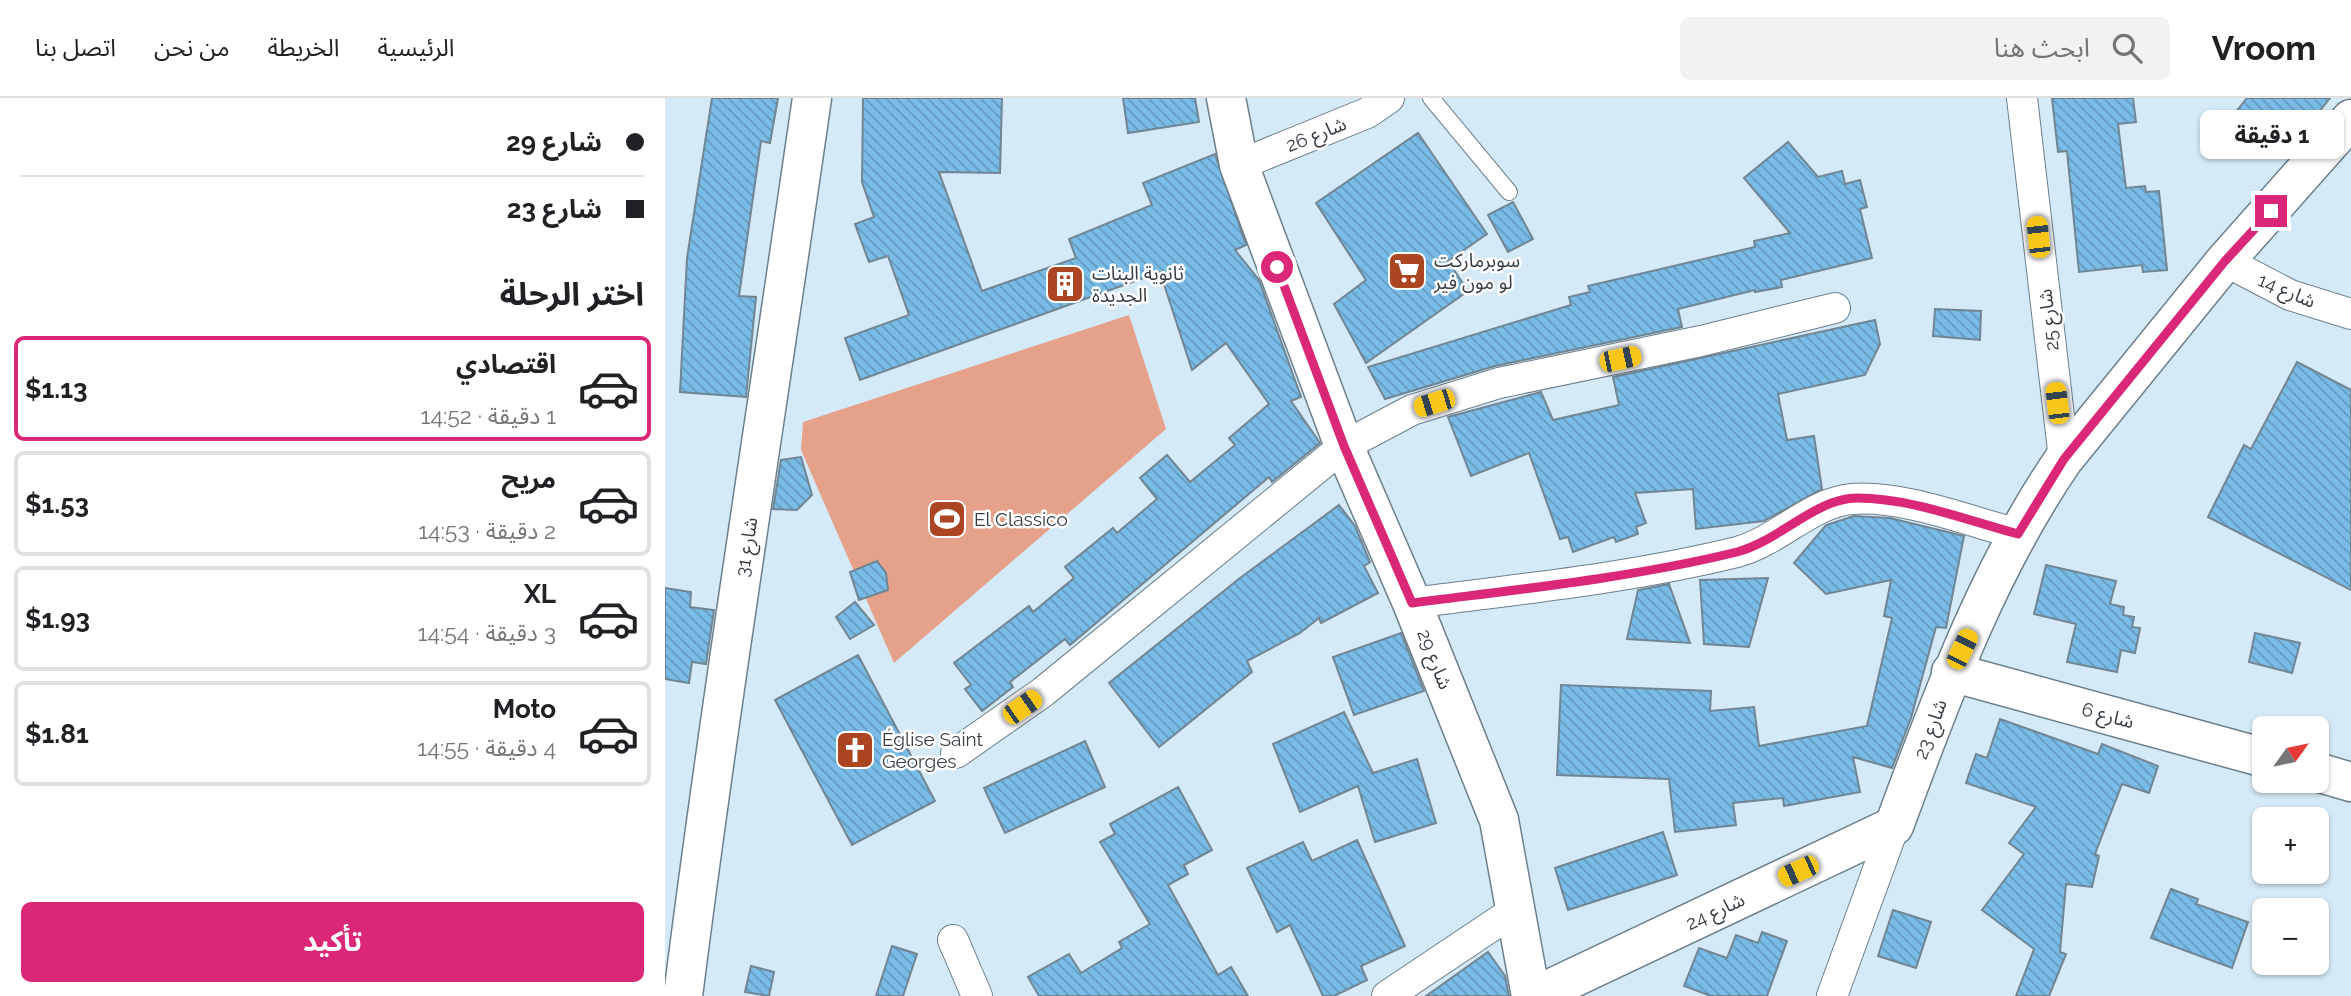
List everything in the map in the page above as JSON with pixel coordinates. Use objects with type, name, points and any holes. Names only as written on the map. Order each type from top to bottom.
[{"type":"street","name":"شارع 31","points":[[683,996],[726,668],[759,471],[812,98]]},
{"type":"street","name":"شارع 29","points":[[1226,98],[1239,164],[1344,446],[1412,603],[1499,820],[1533,996]]},
{"type":"street","name":"شارع 26","points":[[1239,164],[1367,113],[1389,98]]},
{"type":"street","name":"شارع 25","points":[[2022,98],[2064,459]]},
{"type":"street","name":"شارع 23","points":[[1832,996],[1951,672],[2018,534],[2064,459],[2225,261],[2351,119]]},
{"type":"street","name":"شارع 14","points":[[2225,261],[2290,296],[2351,314]]},
{"type":"street","points":[[956,753],[1043,692],[1344,446],[1412,410],[1499,383],[1701,341],[1835,308]]},
{"type":"street","points":[[1412,603],[1600,578],[1739,551],[1780,533],[1840,500],[1891,500],[2018,534]]},
{"type":"street","name":"شارع 6","points":[[1951,672],[2252,754]]},
{"type":"street","points":[[2329,776],[2351,782]]},
{"type":"street","name":"شارع 24","points":[[1533,996],[1894,826]]},
{"type":"street","points":[[1387,996],[1517,909]]},
{"type":"street","points":[[953,940],[978,996]]},
{"type":"lane","points":[[1431,98],[1509,192]]},
{"type":"shaded area","name":"El Classico","points":[[1129,315],[1166,429],[894,663],[801,450],[803,422]]},
{"type":"building","points":[[712,98],[778,98],[770,143],[761,141],[739,296],[756,297],[746,397],[680,392],[687,258]]},
{"type":"building","points":[[863,98],[1002,98],[1000,173],[939,172],[982,291],[1076,258],[1069,239],[1152,205],[1143,183],[1215,154],[1246,245],[1235,250],[1259,280],[1301,397],[1291,401],[1320,443],[1272,482],[1269,477],[1070,645],[1065,639],[1010,682],[1013,687],[982,711],[965,689],[971,685],[954,663],[1029,606],[1033,612],[1074,578],[1065,567],[1113,528],[1117,533],[1157,499],[1140,478],[1167,455],[1190,482],[1235,445],[1229,438],[1269,404],[1226,343],[1192,370],[1160,272],[860,380],[845,338],[909,315],[888,256],[869,262],[855,224],[874,217],[862,182]]},
{"type":"building","points":[[1123,98],[1195,98],[1199,122],[1128,133]]},
{"type":"building","points":[[2052,98],[2133,98],[2136,122],[2118,124],[2126,188],[2145,186],[2146,192],[2159,191],[2167,270],[2143,272],[2142,265],[2079,272],[2067,151],[2058,152]]},
{"type":"building","points":[[2247,98],[2330,98],[2286,154],[2235,113]]},
{"type":"building","name":"سوبرماركت لو مون فير","points":[[1418,133],[1487,234],[1448,261],[1468,291],[1366,363],[1334,304],[1366,280],[1316,203]]},
{"type":"building","points":[[1788,142],[1818,177],[1842,171],[1845,184],[1860,180],[1867,207],[1860,209],[1872,258],[1781,280],[1782,287],[1755,290],[1678,309],[1682,327],[1495,366],[1385,399],[1368,367],[1571,305],[1569,297],[1590,292],[1588,286],[1755,247],[1754,241],[1790,233],[1744,178]]},
{"type":"building","points":[[1513,202],[1533,239],[1508,252],[1488,215]]},
{"type":"building","points":[[1935,309],[1981,311],[1980,340],[1933,336]]},
{"type":"building","points":[[1875,320],[1880,344],[1865,375],[1778,394],[1787,440],[1814,436],[1822,489],[1764,521],[1696,529],[1693,489],[1635,493],[1646,523],[1636,527],[1638,534],[1616,542],[1614,537],[1573,552],[1568,537],[1560,539],[1529,453],[1471,476],[1448,417],[1541,392],[1553,420],[1619,405],[1613,377]]},
{"type":"building","points":[[2297,362],[2351,390],[2351,590],[2208,517],[2244,445],[2251,449]]},
{"type":"building","points":[[801,457],[812,495],[797,510],[773,509],[781,460]]},
{"type":"building","points":[[1339,505],[1355,526],[1370,562],[1364,566],[1378,593],[1321,623],[1319,618],[1300,633],[1247,661],[1252,672],[1159,747],[1109,683],[1240,578]]},
{"type":"building","points":[[1854,516],[1890,518],[1964,536],[1946,628],[1936,627],[1911,718],[1892,768],[1853,757],[1860,792],[1784,806],[1783,798],[1733,803],[1736,825],[1675,832],[1669,779],[1557,775],[1561,685],[1711,691],[1710,711],[1754,707],[1759,746],[1867,726],[1892,618],[1884,616],[1891,580],[1826,594],[1794,563],[1826,525]]},
{"type":"building","points":[[877,561],[886,573],[888,590],[859,600],[850,572]]},
{"type":"building","points":[[2046,565],[2116,581],[2110,604],[2124,607],[2123,615],[2134,617],[2132,627],[2140,628],[2135,653],[2121,650],[2117,672],[2067,662],[2076,624],[2034,614]]},
{"type":"building","points":[[1768,578],[1749,647],[1704,644],[1700,580]]},
{"type":"building","points":[[1669,584],[1690,643],[1627,639],[1638,590]]},
{"type":"building","points":[[665,588],[691,592],[690,607],[714,610],[706,664],[692,662],[689,683],[665,679]]},
{"type":"building","points":[[855,602],[874,625],[850,639],[836,617]]},
{"type":"building","points":[[1401,633],[1424,691],[1354,715],[1333,657]]},
{"type":"building","points":[[2255,633],[2300,643],[2292,673],[2249,662]]},
{"type":"building","name":"Église Saint Georges","points":[[858,655],[935,801],[852,845],[775,700]]},
{"type":"building","points":[[1344,712],[1373,773],[1417,759],[1436,823],[1375,842],[1358,786],[1300,812],[1273,744]]},
{"type":"building","points":[[2000,719],[2098,754],[2102,744],[2158,766],[2149,793],[2122,784],[2095,854],[2099,856],[2092,887],[2066,884],[2060,952],[2066,954],[2049,996],[2016,996],[2034,949],[1982,910],[2024,854],[2009,843],[2036,807],[1966,783],[1976,754],[1987,758]]},
{"type":"building","points":[[1085,741],[1105,787],[1005,833],[984,788]]},
{"type":"building","points":[[1178,787],[1212,850],[1184,865],[1188,874],[1168,885],[1218,975],[1231,967],[1248,996],[1039,996],[1028,977],[1069,954],[1081,973],[1122,948],[1119,942],[1150,924],[1100,842],[1115,834],[1110,824]]},
{"type":"building","points":[[1663,832],[1677,875],[1568,910],[1555,868]]},
{"type":"building","points":[[1357,840],[1405,946],[1361,966],[1367,980],[1334,996],[1323,996],[1290,925],[1277,932],[1247,868],[1303,842],[1312,861]]},
{"type":"building","points":[[2171,889],[2198,899],[2196,904],[2248,922],[2232,968],[2151,938]]},
{"type":"building","points":[[1893,910],[1931,922],[1916,968],[1878,956]]},
{"type":"building","points":[[1762,932],[1787,941],[1767,996],[1711,996],[1684,986],[1699,948],[1727,958],[1736,935],[1758,943]]},
{"type":"building","points":[[892,946],[917,954],[903,996],[876,996]]},
{"type":"building","points":[[1488,952],[1505,976],[1509,996],[1426,996]]},
{"type":"building","points":[[751,966],[774,972],[769,996],[745,992]]},
{"type":"place","name":"سوبرماركت لو مون فير","points":[[1407,271]]},
{"type":"place","name":"ثانوية البنات الجديدة","points":[[1065,284]]},
{"type":"place","name":"El Classico","points":[[947,519]]},
{"type":"place","name":"Église Saint Georges","points":[[855,750]]},
{"type":"route","points":[[1277,267],[1344,446],[1412,603],[1600,578],[1739,551],[1758,545],[1833,503],[1856,498],[1891,500],[2018,534],[2041,492],[2064,459],[2225,261],[2271,211]]}]
